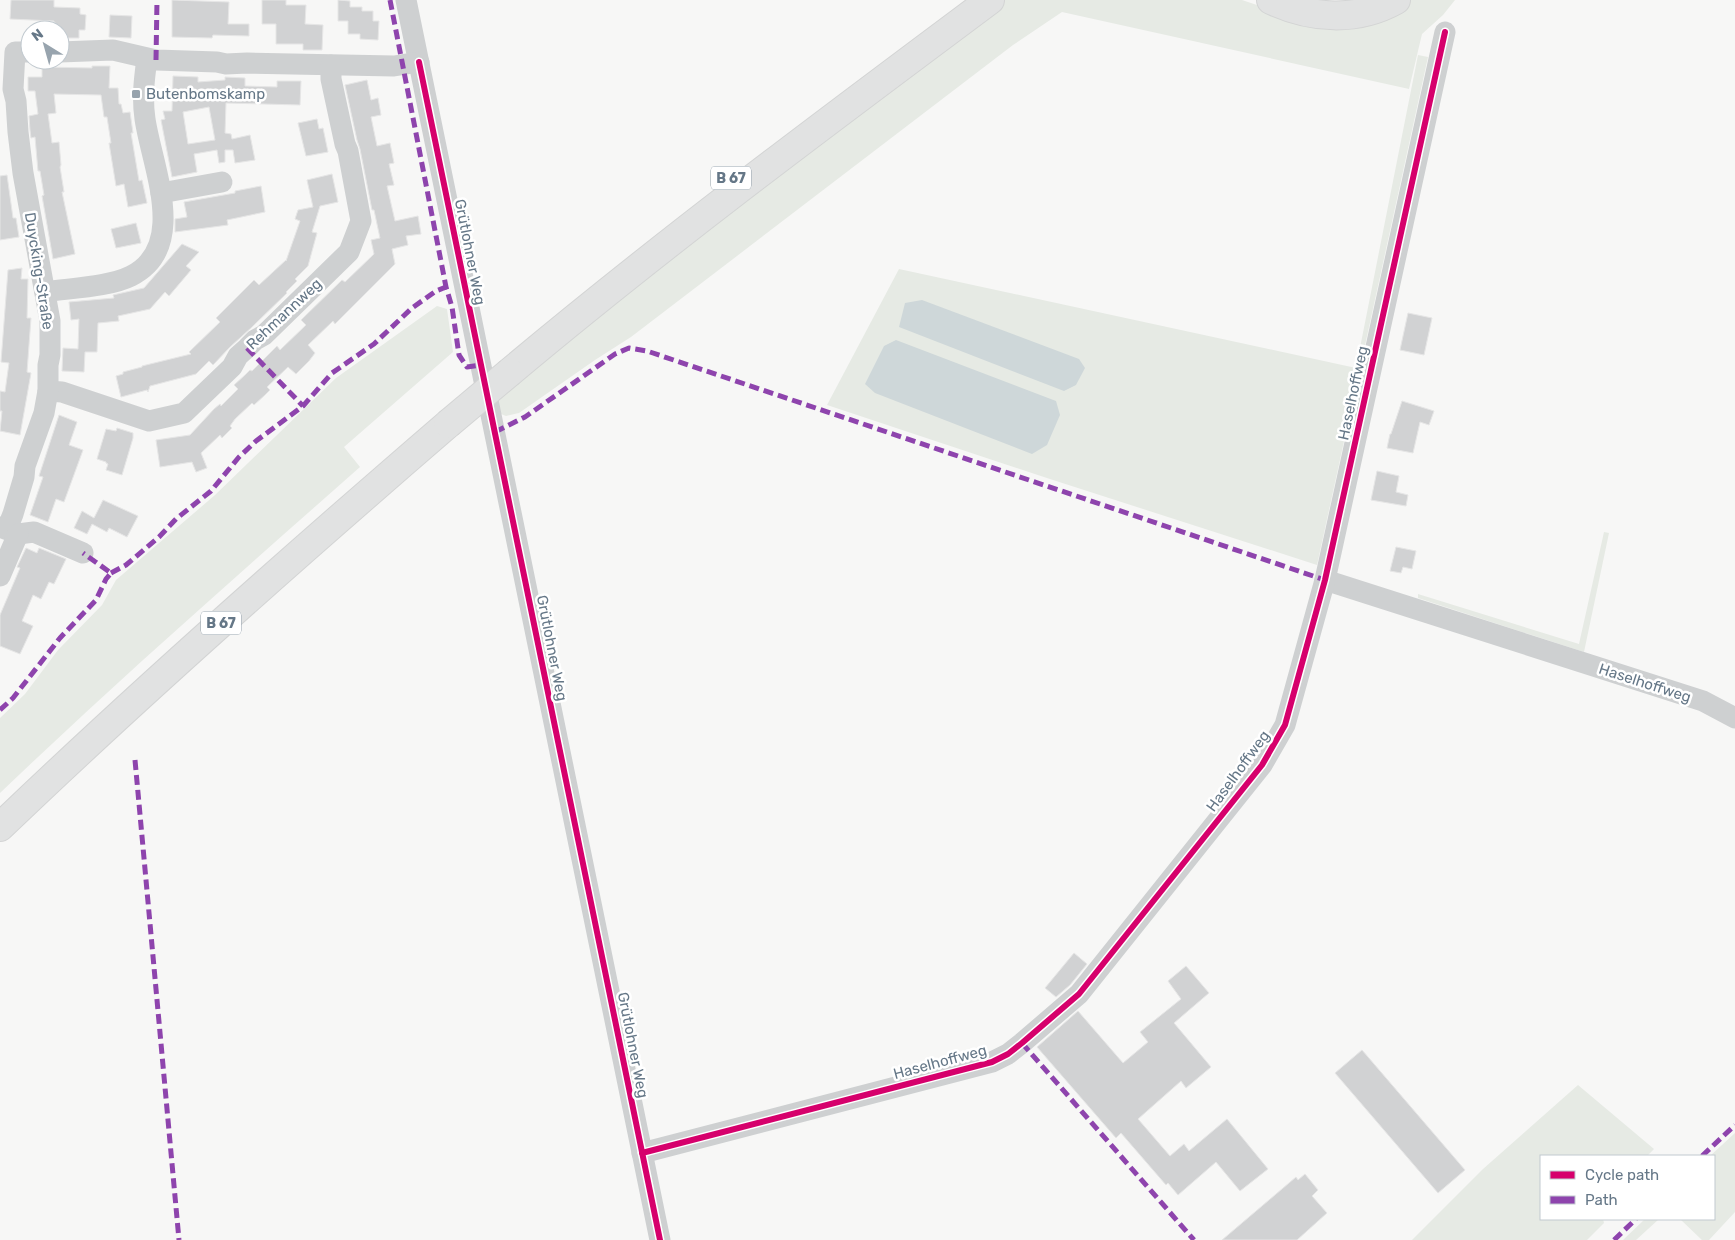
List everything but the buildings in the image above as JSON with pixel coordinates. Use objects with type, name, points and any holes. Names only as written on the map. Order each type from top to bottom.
[{"type":"highway","name":"B 67","points":[[0,809],[167,654],[293,541],[446,418],[701,201],[960,0]]},
{"type":"highway","name":"B 67","points":[[507,366],[606,293],[824,124],[976,0]]},
{"type":"highway","points":[[824,124],[990,0]]},
{"type":"highway","points":[[1271,0],[1309,14],[1328,16],[1360,14],[1396,0]]},
{"type":"highway","points":[[1310,0],[1346,3],[1365,0]]},
{"type":"highway","name":"B 67","points":[[0,827],[125,710],[446,418]]},
{"type":"street","name":"Grütlohner Weg","points":[[406,0],[660,1240]]},
{"type":"street","name":"Haselhoffweg","points":[[642,1153],[992,1062],[1008,1054],[1079,994],[1262,765],[1285,725],[1324,580],[1445,32]]},
{"type":"street","points":[[70,52],[113,50],[135,54],[147,59],[226,64],[247,62],[394,66],[419,62]]},
{"type":"street","name":"Duycking-Straße","points":[[0,576],[8,530],[22,487],[27,460],[37,437],[44,413],[48,391],[50,321],[23,174],[16,101],[13,89],[15,52],[20,52]]},
{"type":"street","points":[[45,292],[114,282],[132,276],[149,262],[159,246],[164,228],[161,193],[145,120],[143,95],[147,59]]},
{"type":"street","name":"Rehmannweg","points":[[48,391],[62,392],[149,421],[184,413],[232,367],[238,356],[255,340],[264,335],[349,252],[361,221],[348,151],[331,79],[331,65]]},
{"type":"street","points":[[161,193],[222,182]]},
{"type":"street","points":[[8,530],[34,532],[82,553]]},
{"type":"street","name":"Haselhoffweg","points":[[1324,580],[1703,701],[1735,718]]},
{"type":"shaded area","points":[[998,0],[1242,0],[1293,17],[1364,21],[1411,0],[1455,0],[1443,15],[1422,34],[1409,89],[1062,12],[1013,45],[631,337],[519,413],[506,416],[501,414],[497,400],[517,384],[516,382]]},
{"type":"shaded area","points":[[1418,55],[1428,57],[1317,565],[827,405],[899,269],[1356,368]]},
{"type":"shaded area","points":[[922,300],[1079,359],[1085,368],[1076,385],[1064,391],[899,327],[905,303]]},
{"type":"shaded area","points":[[437,306],[447,309],[453,352],[344,447],[360,467],[133,669],[0,793],[0,718],[25,694],[58,650],[102,605],[116,580],[215,495],[336,378]]},
{"type":"shaded area","points":[[896,340],[1056,401],[1060,415],[1047,445],[1032,454],[875,393],[865,384],[884,346]]},
{"type":"shaded area","points":[[1604,532],[1609,533],[1584,652],[1418,598],[1418,594],[1579,644]]},
{"type":"shaded area","points":[[1578,1085],[1654,1149],[1648,1155],[1540,1155],[1540,1220],[1603,1220],[1604,1223],[1587,1240],[1412,1240],[1483,1169]]},
{"type":"shaded area","points":[[1735,1133],[1735,1212],[1709,1240],[1702,1240],[1681,1220],[1715,1220],[1715,1155],[1711,1155]]},
{"type":"shaded area","points":[[1644,1220],[1658,1220],[1636,1240],[1623,1240]]},
{"type":"marked path","points":[[156,60],[157,0]]},
{"type":"marked path","points":[[390,0],[446,287],[452,307],[459,355],[467,367],[480,365]]},
{"type":"marked path","points":[[111,573],[126,565],[159,537],[176,519],[211,491],[239,457],[256,441],[303,406],[332,373],[374,344],[412,308],[436,291],[446,287]]},
{"type":"marked path","points":[[247,348],[303,406]]},
{"type":"marked path","points":[[495,432],[525,417],[615,354],[629,348],[647,351],[1325,580]]},
{"type":"marked path","points":[[0,710],[13,698],[60,638],[96,600],[111,573],[83,553]]},
{"type":"marked path","points":[[135,760],[179,1240]]},
{"type":"marked path","points":[[1022,1043],[1194,1240]]},
{"type":"marked path","points":[[1703,1155],[1735,1125]]},
{"type":"marked path","points":[[1614,1240],[1635,1220]]},
{"type":"cycle path","points":[[642,1153],[992,1062],[1008,1054],[1079,994],[1262,765],[1285,725],[1325,580],[1445,32]]},
{"type":"cycle path","points":[[419,62],[660,1240]]},
{"type":"place","name":"Butenbomskamp","points":[[136,94]]}]
